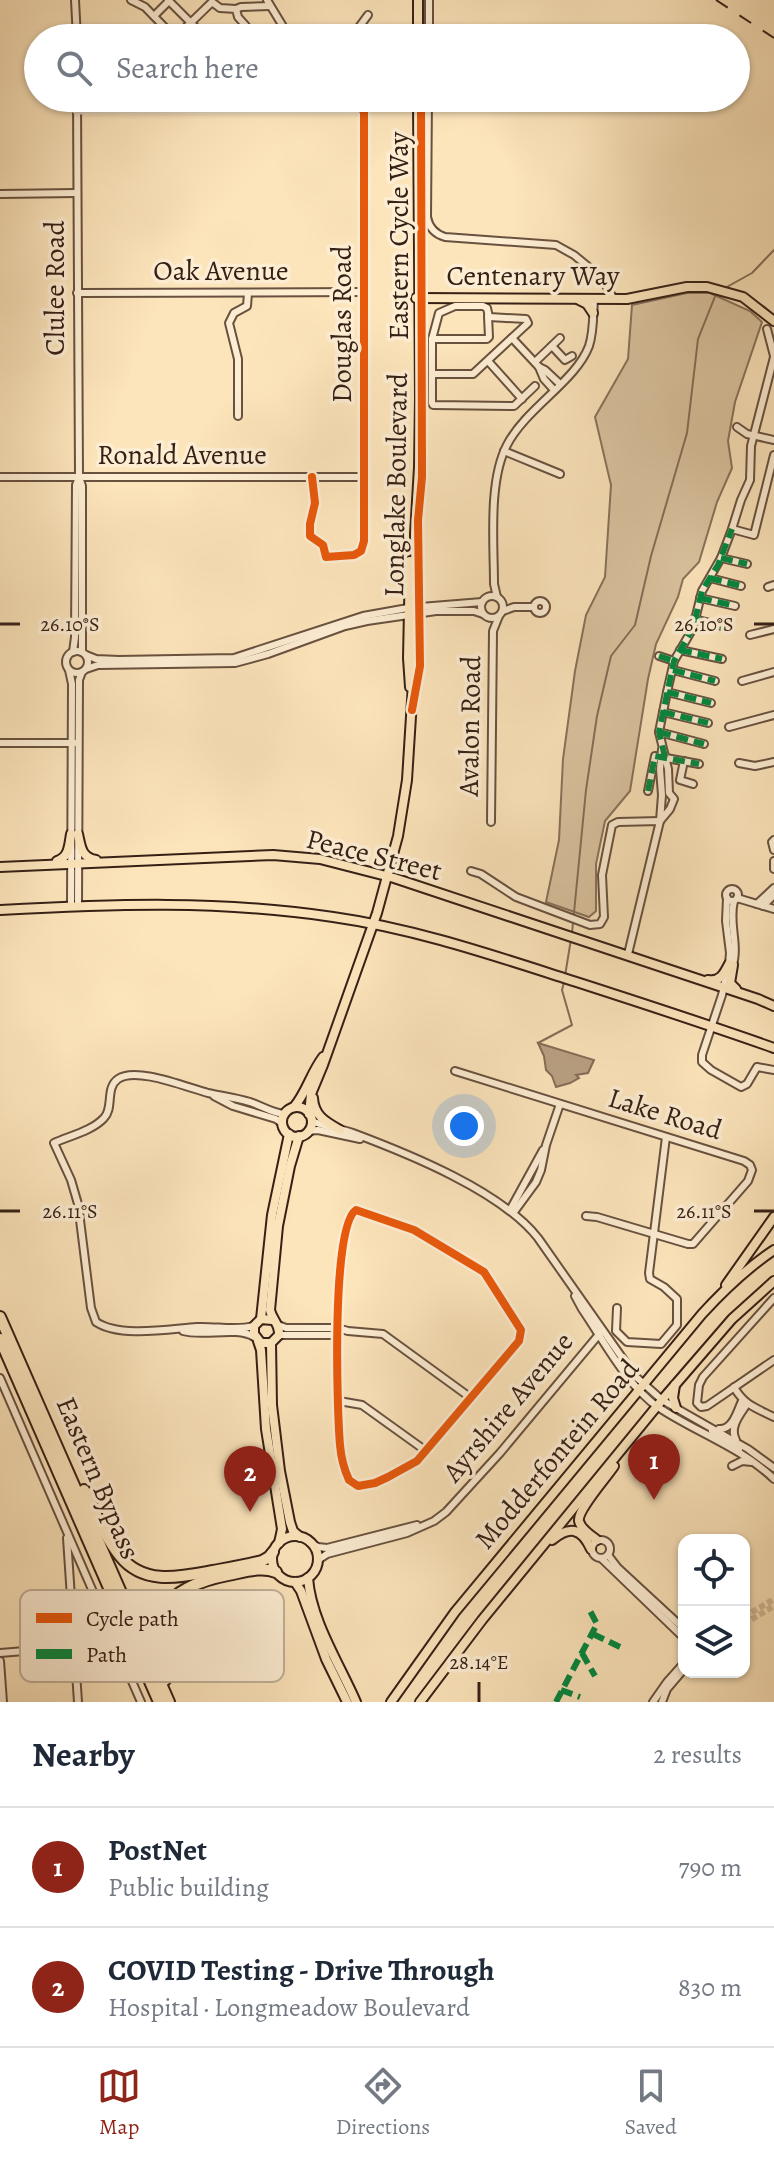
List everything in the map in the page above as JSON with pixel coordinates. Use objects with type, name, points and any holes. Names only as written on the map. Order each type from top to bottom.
[{"type":"highway","name":"Eastern Bypass","points":[[0,1317],[121,1590]]},
{"type":"highway","name":"Eastern Bypass","points":[[0,1339],[110,1590]]},
{"type":"highway","points":[[50,1428],[113,1546],[128,1564],[140,1572],[157,1577],[180,1577],[262,1561],[276,1547]]},
{"type":"highway","points":[[183,1590],[198,1582],[259,1569],[276,1572]]},
{"type":"highway","name":"Eastern Bypass","points":[[150,1682],[159,1702]]},
{"type":"highway","name":"Eastern Bypass","points":[[161,1682],[170,1702]]},
{"type":"highway","points":[[165,1682],[170,1702]]},
{"type":"main road","points":[[418,0],[418,24]]},
{"type":"main road","name":"Longlake Boulevard","points":[[326,1053],[374,924],[388,876],[406,793],[411,745],[412,704],[408,666],[417,458],[418,112]]},
{"type":"main road","name":"Centenary Way","points":[[418,297],[627,299],[687,287],[719,289],[743,297],[774,321]]},
{"type":"main road","name":"Centenary Way","points":[[418,297],[594,297]]},
{"type":"main road","points":[[574,298],[593,311],[610,297]]},
{"type":"main road","points":[[75,834],[85,856],[107,862]]},
{"type":"main road","points":[[20,866],[62,859],[68,853],[75,834]]},
{"type":"main road","name":"Peace Street","points":[[0,867],[273,855],[345,864],[628,954],[774,1006]]},
{"type":"main road","points":[[0,910],[158,904],[231,906],[300,912],[374,924],[480,951],[774,1048]]},
{"type":"main road","points":[[699,978],[718,980],[731,965]]},
{"type":"main road","points":[[731,965],[730,983],[743,993]]},
{"type":"main road","points":[[294,1135],[308,1131],[309,1101],[326,1053]]},
{"type":"main road","points":[[294,1135],[270,1223],[254,1334],[261,1350],[269,1457],[282,1529],[272,1559],[276,1572],[284,1579],[295,1582],[308,1578],[318,1560],[310,1543],[293,1531],[280,1471],[272,1405],[271,1343],[276,1326],[270,1304],[278,1226],[294,1135],[283,1119],[301,1097],[308,1078],[326,1053]]},
{"type":"main road","points":[[317,1078],[313,1100],[316,1110],[323,1120],[340,1130]]},
{"type":"main road","points":[[293,1108],[302,1108],[310,1117]]},
{"type":"main road","points":[[721,1293],[774,1217]]},
{"type":"main road","name":"Modderfontein Road","points":[[389,1702],[455,1612],[721,1293],[774,1250]]},
{"type":"main road","name":"Modderfontein Road","points":[[420,1702],[659,1403],[732,1319],[774,1281]]},
{"type":"main road","points":[[258,1322],[276,1326]]},
{"type":"main road","points":[[257,1340],[264,1344],[271,1343]]},
{"type":"main road","points":[[675,1385],[673,1398],[676,1408]]},
{"type":"main road","points":[[597,1540],[580,1524],[580,1513],[631,1438]]},
{"type":"main road","points":[[531,1560],[565,1531],[578,1532],[591,1549]]},
{"type":"main road","points":[[276,1547],[289,1537],[300,1537]]},
{"type":"main road","points":[[308,1578],[316,1611],[356,1702]]},
{"type":"main road","points":[[295,1582],[347,1702]]},
{"type":"main road","points":[[346,1679],[362,1702]]},
{"type":"street","points":[[77,0],[77,24]]},
{"type":"street","points":[[131,0],[143,5],[162,24]]},
{"type":"street","points":[[200,0],[223,9],[269,3],[282,24]]},
{"type":"street","points":[[429,0],[429,24]]},
{"type":"street","points":[[154,16],[169,1],[193,24]]},
{"type":"street","points":[[191,22],[210,3]]},
{"type":"street","points":[[236,9],[244,24]]},
{"type":"street","points":[[361,24],[368,15]]},
{"type":"street","name":"Clulee Road","points":[[78,112],[79,477]]},
{"type":"street","name":"Douglas Road","points":[[312,477],[315,503],[309,532],[312,538],[323,545],[325,556],[354,555],[361,551],[364,541],[364,112]]},
{"type":"street","points":[[428,112],[427,217],[431,228],[445,237],[556,245],[602,278],[610,297]]},
{"type":"street","points":[[0,194],[77,193]]},
{"type":"street","name":"Oak Avenue","points":[[77,293],[364,292]]},
{"type":"street","points":[[238,416],[238,359],[229,323],[234,313],[247,306],[248,293]]},
{"type":"street","points":[[501,613],[494,584],[495,494],[504,451],[526,418],[585,355],[592,335],[594,297]]},
{"type":"street","points":[[432,339],[487,339],[487,308],[449,307],[439,313],[432,339],[432,403],[435,406],[514,406],[535,386]]},
{"type":"street","points":[[432,374],[471,375],[526,325],[527,319],[488,316]]},
{"type":"street","points":[[628,954],[665,790],[659,732],[667,692],[674,661],[693,628],[700,598],[721,558],[750,480],[754,436],[774,356],[767,329]]},
{"type":"street","points":[[512,338],[560,384]]},
{"type":"street","points":[[537,365],[560,338]]},
{"type":"street","points":[[552,346],[565,360],[572,356]]},
{"type":"street","points":[[488,361],[522,399]]},
{"type":"street","points":[[537,365],[554,390]]},
{"type":"street","points":[[737,427],[754,436],[774,440]]},
{"type":"street","points":[[504,451],[560,474]]},
{"type":"street","points":[[732,529],[754,535],[774,455]]},
{"type":"street","name":"Ronald Avenue","points":[[0,477],[364,477]]},
{"type":"street","points":[[74,906],[75,743],[72,684],[66,660],[73,652],[75,637],[76,485],[79,477]]},
{"type":"street","points":[[75,743],[79,680],[89,662],[84,653],[82,486],[79,477]]},
{"type":"street","points":[[750,480],[767,484]]},
{"type":"street","points":[[721,558],[747,564]]},
{"type":"street","points":[[710,578],[741,586]]},
{"type":"street","points":[[484,600],[494,584]]},
{"type":"street","points":[[700,598],[735,606]]},
{"type":"street","points":[[73,652],[96,659],[119,660],[234,658],[344,622],[484,600],[500,599],[514,607]]},
{"type":"street","name":"Avalon Road","points":[[484,600],[481,608],[493,631]]},
{"type":"street","points":[[69,670],[75,673],[98,665],[235,663],[345,626],[412,611],[474,611],[486,616],[514,607],[534,607]]},
{"type":"street","name":"Avalon Road","points":[[491,822],[493,631],[501,613]]},
{"type":"street","points":[[694,619],[730,628]]},
{"type":"street","points":[[750,635],[774,629]]},
{"type":"street","points":[[680,650],[722,659]]},
{"type":"street","points":[[659,656],[674,661]]},
{"type":"street","points":[[673,670],[715,681]]},
{"type":"street","points":[[742,681],[774,672]]},
{"type":"street","points":[[667,692],[711,703]]},
{"type":"street","points":[[663,712],[708,723]]},
{"type":"street","points":[[729,727],[774,715]]},
{"type":"street","points":[[659,732],[704,744]]},
{"type":"street","points":[[0,743],[75,743]]},
{"type":"street","points":[[648,791],[654,757],[663,754],[699,764]]},
{"type":"street","points":[[684,761],[680,780],[693,784]]},
{"type":"street","points":[[739,763],[755,766],[774,762]]},
{"type":"street","points":[[471,871],[481,874],[516,897],[590,925],[600,924],[604,917],[602,875],[612,825],[618,822],[660,821],[674,799],[665,790]]},
{"type":"street","points":[[661,805],[669,810]]},
{"type":"street","points":[[774,840],[774,850]]},
{"type":"street","points":[[774,861],[774,869]]},
{"type":"street","points":[[760,905],[774,888]]},
{"type":"street","points":[[760,905],[774,895]]},
{"type":"street","points":[[774,909],[733,899],[731,921],[736,950],[702,1059],[703,1065],[741,1087],[747,1084],[757,1067],[774,1070]]},
{"type":"street","name":"Lake Road","points":[[455,1071],[747,1163],[751,1167],[752,1173],[696,1243],[688,1244],[586,1216]]},
{"type":"street","points":[[257,1340],[245,1333],[114,1329],[96,1322],[91,1308],[78,1204],[54,1143],[104,1118],[112,1087],[116,1080],[125,1076],[161,1079],[254,1103],[283,1119]]},
{"type":"street","points":[[207,1093],[233,1106],[283,1119]]},
{"type":"street","points":[[251,1111],[254,1103]]},
{"type":"street","points":[[514,1208],[546,1145],[560,1104]]},
{"type":"street","points":[[310,1117],[436,1169],[496,1203],[514,1208],[571,1288],[582,1309],[642,1388],[659,1403],[755,1463],[774,1479]]},
{"type":"street","points":[[308,1131],[318,1130],[367,1140]]},
{"type":"street","points":[[617,1308],[616,1331],[627,1342],[661,1344],[676,1327],[677,1299],[649,1276],[666,1137]]},
{"type":"street","points":[[436,1169],[514,1208],[524,1221]]},
{"type":"street","points":[[496,1203],[508,1202],[514,1208],[562,1270],[601,1332]]},
{"type":"street","points":[[362,1210],[414,1230],[484,1272],[521,1330],[519,1341],[471,1398],[413,1464],[365,1485],[351,1483],[341,1450],[336,1332],[342,1256],[352,1212],[362,1210]]},
{"type":"street","points":[[774,1298],[703,1377],[697,1403],[701,1407],[707,1406],[774,1360]]},
{"type":"street","points":[[179,1330],[197,1327],[246,1328],[258,1322]]},
{"type":"street","points":[[276,1326],[383,1334],[471,1398]]},
{"type":"street","name":"Ayrshire Avenue","points":[[318,1560],[327,1554],[407,1533],[446,1512],[500,1453],[601,1332]]},
{"type":"street","points":[[0,1378],[92,1590]]},
{"type":"street","points":[[734,1387],[745,1402],[774,1417]]},
{"type":"street","points":[[339,1401],[362,1405],[426,1451]]},
{"type":"street","points":[[712,1427],[724,1430],[729,1427],[745,1402]]},
{"type":"street","points":[[738,1443],[733,1430],[745,1402]]},
{"type":"street","points":[[659,1403],[676,1408],[712,1427],[774,1468]]},
{"type":"street","points":[[700,1421],[739,1448],[739,1453]]},
{"type":"street","points":[[732,1466],[742,1461],[755,1463]]},
{"type":"street","name":"Ayrshire Avenue","points":[[310,1543],[327,1548],[404,1529],[446,1512]]},
{"type":"street","points":[[67,1533],[70,1590]]},
{"type":"street","points":[[604,1557],[610,1548],[607,1542],[597,1540],[591,1549],[593,1555],[604,1557],[618,1568],[678,1623]]},
{"type":"street","points":[[604,1557],[678,1632]]},
{"type":"street","points":[[0,1653],[20,1651]]},
{"type":"street","points":[[0,1661],[3,1702]]},
{"type":"street","points":[[653,1702],[678,1671]]},
{"type":"street","points":[[662,1702],[667,1689],[678,1676]]},
{"type":"street","points":[[77,1682],[78,1702]]},
{"type":"street","points":[[132,1682],[141,1702]]},
{"type":"shaded area","points":[[687,293],[710,293],[750,311],[762,322],[735,402],[728,441],[732,468],[717,502],[699,562],[683,579],[656,644],[630,791],[605,821],[596,864],[596,911],[589,917],[546,902],[559,840],[563,759],[575,671],[586,615],[605,577],[611,485],[595,417],[628,359],[632,305]]},
{"type":"shaded area","points":[[538,1043],[594,1060],[588,1073],[576,1075],[579,1078],[556,1087],[546,1070]]},
{"type":"waterway","points":[[725,288],[752,273],[774,250]]},
{"type":"waterway","points":[[572,933],[586,790],[597,716],[611,656],[635,625],[651,556],[687,433],[698,339],[716,294]]},
{"type":"waterway","points":[[565,976],[571,939]]},
{"type":"waterway","points":[[538,1043],[572,1025],[562,990],[564,982]]},
{"type":"tunnel","points":[[750,1613],[774,1599]]},
{"type":"tunnel","points":[[750,1620],[774,1606]]},
{"type":"railway","points":[[716,0],[774,38]]},
{"type":"marked path","points":[[665,757],[659,732],[674,661],[693,628],[702,591],[718,565],[732,529]]},
{"type":"marked path","points":[[721,558],[747,564]]},
{"type":"marked path","points":[[710,578],[741,586]]},
{"type":"marked path","points":[[700,598],[735,606]]},
{"type":"marked path","points":[[694,619],[730,628]]},
{"type":"marked path","points":[[680,650],[722,659]]},
{"type":"marked path","points":[[659,656],[674,661]]},
{"type":"marked path","points":[[673,670],[715,681]]},
{"type":"marked path","points":[[667,692],[711,703]]},
{"type":"marked path","points":[[663,712],[708,723]]},
{"type":"marked path","points":[[659,732],[704,744]]},
{"type":"marked path","points":[[648,791],[655,756],[699,764]]},
{"type":"marked path","points":[[556,1702],[597,1624],[588,1607]]},
{"type":"marked path","points":[[593,1634],[620,1647]]},
{"type":"marked path","points":[[582,1653],[595,1676]]},
{"type":"marked path","points":[[561,1690],[580,1697]]},
{"type":"cycle path","points":[[312,477],[315,503],[310,536],[323,545],[326,557],[354,555],[361,551],[364,541],[364,112]]},
{"type":"cycle path","name":"Eastern Cycle Way","points":[[412,710],[420,666],[421,112]]},
{"type":"cycle path","points":[[356,1210],[414,1230],[484,1272],[521,1330],[519,1341],[417,1461],[375,1483],[358,1486],[349,1480],[341,1454],[337,1359],[343,1249],[348,1223],[356,1210]]},
{"type":"place","name":"PostNet","points":[[654,1500]]},
{"type":"place","name":"COVID Testing - Drive Through","points":[[250,1512]]}]
